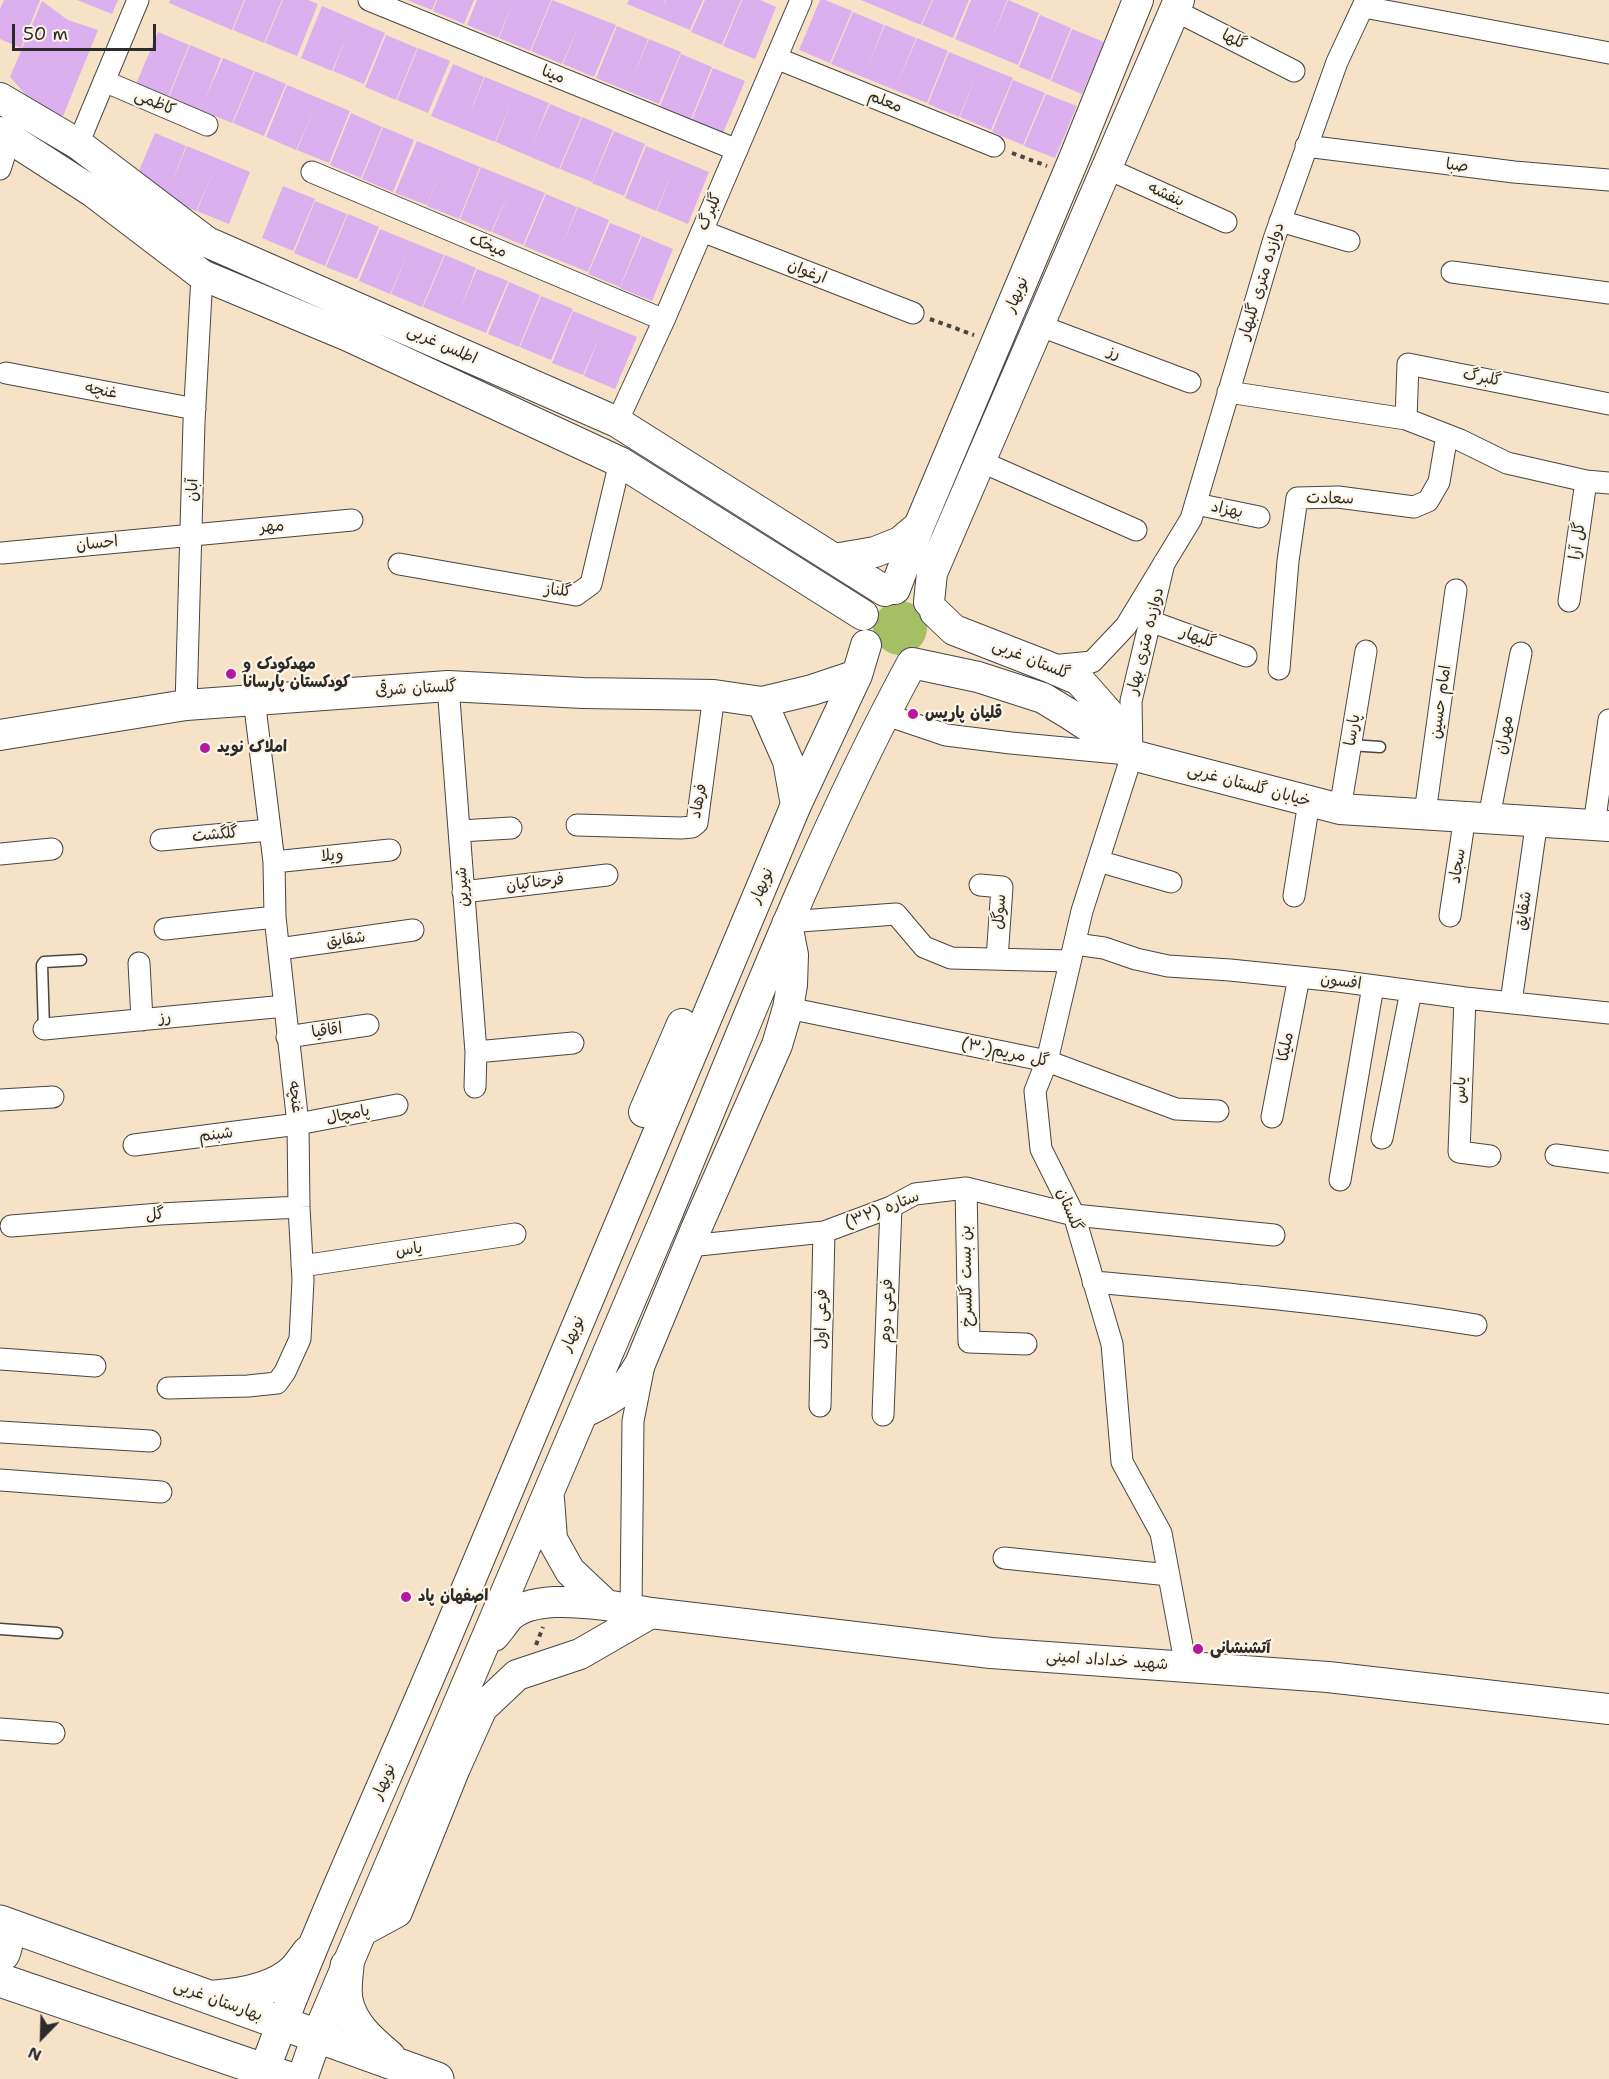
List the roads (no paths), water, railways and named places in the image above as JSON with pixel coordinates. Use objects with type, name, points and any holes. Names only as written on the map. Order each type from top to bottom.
[{"type":"main road","name":"بهارستان غربی","points":[[0,1922],[422,2074]]},
{"type":"main road","points":[[0,1929],[5,1935],[7,1945],[3,1954],[0,1954]]},
{"type":"main road","points":[[210,1997],[241,1995],[261,1989],[293,1972],[309,1952]]},
{"type":"main road","points":[[347,1966],[345,1998],[351,2015],[366,2038],[390,2057],[422,2074]]},
{"type":"main road","points":[[0,1980],[277,2075]]},
{"type":"street","points":[[78,144],[138,0]]},
{"type":"street","name":"مینا","points":[[369,0],[737,150]]},
{"type":"street","name":"گلبرگ","points":[[616,422],[664,320],[801,0]]},
{"type":"street","name":"نوبهار","points":[[890,590],[996,344],[1138,0]]},
{"type":"street","points":[[1365,3],[1609,53]]},
{"type":"street","name":"دوازده متری گلبهار","points":[[1049,667],[1092,662],[1126,626],[1191,519],[1280,221],[1337,62],[1365,3]]},
{"type":"street","name":"نوبهار","points":[[932,607],[932,573],[1177,5]]},
{"type":"street","name":"گلها","points":[[1177,5],[1294,71]]},
{"type":"street","name":"معلم","points":[[776,58],[994,146]]},
{"type":"street","name":"کاظمی","points":[[104,81],[207,125]]},
{"type":"street","name":"اطلس غربی","points":[[0,98],[78,144],[207,242],[616,422],[834,559],[890,590]]},
{"type":"street","points":[[0,169],[5,135]]},
{"type":"street","name":"اطلس غربی","points":[[5,135],[93,192],[202,275],[348,336],[621,462],[863,615]]},
{"type":"street","name":"صبا","points":[[1306,146],[1514,172],[1609,180]]},
{"type":"street","name":"بنفشه","points":[[1106,168],[1226,222]]},
{"type":"street","name":"میخک","points":[[312,172],[664,320]]},
{"type":"street","points":[[1280,221],[1349,241]]},
{"type":"street","name":"ارغوان","points":[[702,231],[913,313]]},
{"type":"street","points":[[1452,272],[1609,293]]},
{"type":"street","name":"آبان","points":[[186,705],[195,409],[202,275]]},
{"type":"street","name":"رز","points":[[1038,325],[1190,382]]},
{"type":"street","name":"گلبرگ","points":[[1406,418],[1408,364],[1609,404]]},
{"type":"street","name":"غنچه","points":[[6,373],[195,409]]},
{"type":"street","points":[[1228,392],[1406,418],[1507,463],[1586,481],[1609,483]]},
{"type":"street","name":"سعادت","points":[[1279,669],[1289,552],[1297,498],[1338,497],[1414,507],[1428,501],[1439,482],[1447,435]]},
{"type":"street","points":[[980,461],[1136,530]]},
{"type":"street","name":"گلناز","points":[[399,564],[576,595],[591,584],[621,462]]},
{"type":"street","name":"گل آرا","points":[[1569,601],[1586,481]]},
{"type":"street","name":"بهزاد","points":[[1196,504],[1259,517]]},
{"type":"street","name":"مهر","points":[[192,534],[352,520]]},
{"type":"street","points":[[834,559],[875,552],[900,542],[919,526]]},
{"type":"street","name":"احسان","points":[[2,553],[192,534]]},
{"type":"street","name":"دوازده متری بهار","points":[[1132,755],[1131,701],[1164,563]]},
{"type":"street","points":[[890,590],[913,591],[932,607],[938,633],[929,651],[912,663],[901,665],[880,660],[866,645],[861,625],[863,615],[871,601],[890,590]]},
{"type":"street","name":"امام حسین","points":[[1425,813],[1456,590]]},
{"type":"street","name":"گلستان غربی","points":[[932,607],[954,630],[1078,680],[1109,714],[1132,755]]},
{"type":"street","name":"گلبهار","points":[[1150,621],[1246,656]]},
{"type":"street","name":"نوبهار","points":[[277,2075],[281,2024],[309,1952],[378,1797],[442,1623],[512,1456],[588,1299],[796,805],[857,675],[866,645]]},
{"type":"street","name":"پارسا","points":[[1340,809],[1366,651]]},
{"type":"street","name":"مهران","points":[[1477,816],[1521,653]]},
{"type":"street","points":[[302,2079],[347,1966],[549,1495],[787,922],[884,714],[912,663]]},
{"type":"street","name":"خیابان گلستان غربی","points":[[912,663],[978,677],[1043,698],[1132,755],[1309,802],[1340,809],[1602,825]]},
{"type":"street","name":"گلستان شرقی","points":[[0,735],[186,705],[448,686],[583,693],[714,695],[762,702],[812,690],[857,675]]},
{"type":"street","name":"شیرین","points":[[448,686],[476,1052],[474,1087]]},
{"type":"street","name":"فرهاد","points":[[577,825],[681,828],[692,827],[697,823],[714,695]]},
{"type":"street","name":"غنچه","points":[[168,1388],[277,1383],[285,1372],[300,1338],[302,1266],[298,1124],[275,917],[274,862],[254,699]]},
{"type":"street","points":[[512,1456],[663,1066],[747,876],[760,853],[796,805],[788,761],[762,702]]},
{"type":"street","points":[[884,714],[946,735],[1132,755]]},
{"type":"street","points":[[1602,825],[1609,720]]},
{"type":"street","name":"گلستان","points":[[1132,755],[1098,861],[1072,952],[1047,1061],[1035,1091],[1041,1149],[1074,1215],[1112,1344],[1122,1462],[1161,1533],[1186,1667]]},
{"type":"street","points":[[1294,896],[1309,802]]},
{"type":"street","name":"سجاد","points":[[1450,916],[1477,816]]},
{"type":"street","name":"شقایق","points":[[1511,1002],[1537,820]]},
{"type":"street","points":[[460,831],[511,828]]},
{"type":"street","name":"گلگشت","points":[[161,840],[269,830]]},
{"type":"street","points":[[0,854],[52,849]]},
{"type":"street","name":"ویلا","points":[[274,862],[390,850]]},
{"type":"street","points":[[1098,861],[1171,882]]},
{"type":"street","name":"فرحناکیان","points":[[463,892],[607,875]]},
{"type":"street","name":"سوگل","points":[[980,885],[1002,886],[997,959]]},
{"type":"street","name":"افسون","points":[[787,922],[896,914],[924,947],[951,958],[997,959],[1104,948],[1136,959],[1168,966],[1299,977],[1609,1013]]},
{"type":"street","points":[[165,929],[275,917]]},
{"type":"street","points":[[583,1413],[618,1395],[628,1384],[647,1347],[777,1045],[788,1008],[793,955],[787,922]]},
{"type":"street","name":"شقایق","points":[[279,950],[413,930]]},
{"type":"street","points":[[139,963],[142,1020]]},
{"type":"street","name":"ملیکا","points":[[1272,1117],[1299,977]]},
{"type":"street","points":[[1340,1180],[1373,986]]},
{"type":"street","points":[[1382,1138],[1411,991]]},
{"type":"street","name":"یاس","points":[[1465,998],[1459,1152],[1490,1156]]},
{"type":"street","name":"رز","points":[[44,1029],[285,1006]]},
{"type":"street","name":"گل مریم(۳۰)","points":[[788,1008],[1047,1061],[1176,1109],[1218,1111]]},
{"type":"street","name":"اقاقیا","points":[[287,1037],[368,1025]]},
{"type":"street","points":[[476,1052],[573,1043]]},
{"type":"street","points":[[0,1100],[54,1097]]},
{"type":"street","name":"پامچال","points":[[298,1124],[397,1105]]},
{"type":"street","name":"شبنم","points":[[134,1145],[298,1124]]},
{"type":"street","points":[[1556,1155],[1609,1162]]},
{"type":"street","name":"ستاره (۳۲)","points":[[689,1246],[824,1232],[891,1207],[915,1194],[966,1188],[1074,1215],[1274,1235]]},
{"type":"street","name":"بن بست گلسرخ","points":[[966,1188],[969,1342],[1026,1344]]},
{"type":"street","name":"گل","points":[[11,1226],[160,1214],[299,1207]]},
{"type":"street","name":"فرعی دوم","points":[[883,1415],[891,1207]]},
{"type":"street","name":"فرعی اول","points":[[820,1406],[824,1232]]},
{"type":"street","name":"یاس","points":[[302,1266],[515,1234]]},
{"type":"street","points":[[1093,1282],[1381,1310],[1476,1325]]},
{"type":"street","points":[[588,1299],[600,1294],[611,1297],[619,1305],[622,1319]]},
{"type":"street","points":[[363,1931],[397,1912],[455,1768],[482,1708],[517,1675],[580,1654],[630,1609],[633,1422],[647,1347]]},
{"type":"street","points":[[0,1359],[95,1366]]},
{"type":"street","points":[[0,1432],[150,1441]]},
{"type":"street","points":[[0,1480],[161,1492]]},
{"type":"street","points":[[549,1495],[552,1539],[570,1571],[630,1609]]},
{"type":"street","points":[[1004,1558],[1169,1575]]},
{"type":"street","name":"شهید خداداد امینی","points":[[481,1653],[510,1616],[537,1604],[570,1601],[992,1653],[1328,1677],[1609,1709]]},
{"type":"street","points":[[348,1866],[346,1838],[442,1623]]},
{"type":"street","points":[[0,1729],[54,1733]]},
{"type":"street","points":[[378,1797],[382,1812],[391,1819],[401,1820],[412,1815]]},
{"type":"lane","points":[[1350,745],[1380,747]]},
{"type":"lane","points":[[44,1029],[42,965],[50,961],[81,960]]},
{"type":"lane","points":[[0,1629],[57,1633]]},
{"type":"place","name":"مهدکودک و کودکستان پارسانا","points":[[231,674]]},
{"type":"place","name":"قلیان پاریس","points":[[913,714]]},
{"type":"place","name":"املاک نوید","points":[[205,748]]},
{"type":"place","name":"اصفهان پاد","points":[[406,1597]]},
{"type":"place","name":"آتشنشانی","points":[[1198,1649]]}]
